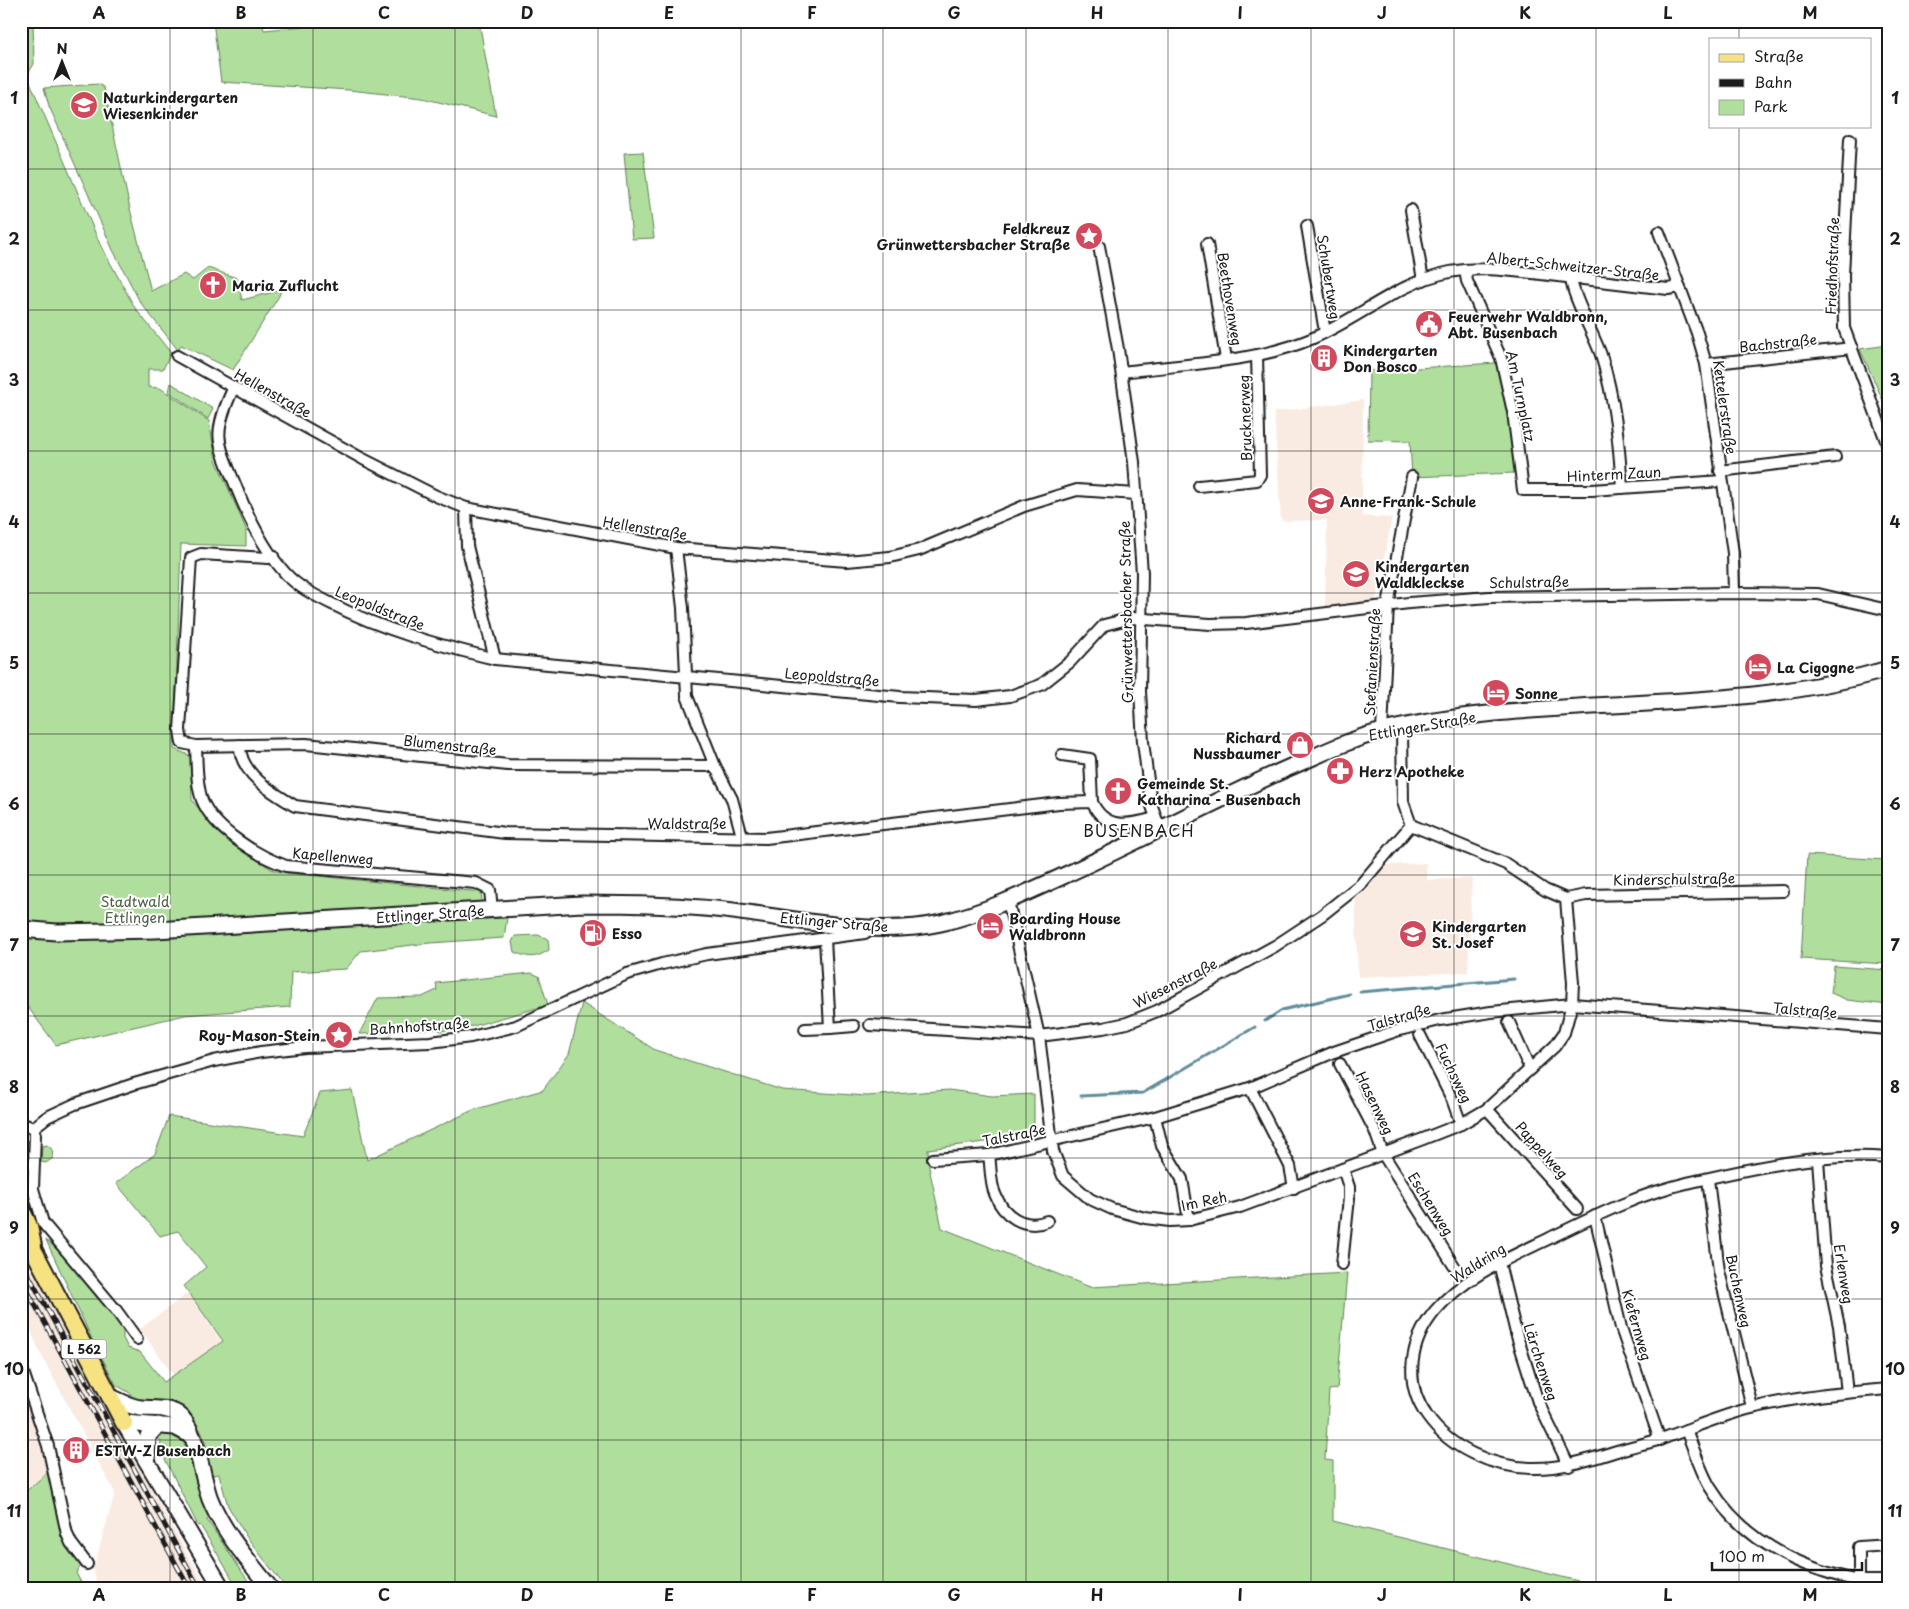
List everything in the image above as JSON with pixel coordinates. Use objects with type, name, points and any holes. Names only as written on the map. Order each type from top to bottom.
[{"type":"main road","name":"Ettlinger Straße","points":[[21,929],[56,932],[155,930],[582,904],[652,904],[876,928],[906,928],[938,924],[972,915],[1008,902],[1158,823],[1346,742],[1382,731],[1554,707],[1675,702],[1775,694],[1836,684],[1888,670]]},
{"type":"main road","name":"L 562","points":[[21,1209],[29,1226],[34,1250]]},
{"type":"main road","name":"L 562","points":[[21,1233],[34,1250],[124,1423]]},
{"type":"main road","points":[[109,1396],[140,1408],[164,1409],[178,1414],[185,1421],[216,1514],[228,1533],[270,1588]]},
{"type":"main road","points":[[124,1423],[140,1408]]},
{"type":"main road","points":[[124,1423],[175,1427],[190,1435]]},
{"type":"main road","points":[[124,1423],[222,1588]]},
{"type":"main road","points":[[147,1463],[148,1436],[158,1425]]},
{"type":"street","name":"Friedhofstraße","points":[[1850,139],[1844,328],[1888,446]]},
{"type":"street","points":[[1411,210],[1423,280]]},
{"type":"street","name":"Schubertweg","points":[[1306,226],[1325,332]]},
{"type":"street","name":"Kettelerstraße","points":[[1659,232],[1706,364],[1733,553],[1734,593]]},
{"type":"street","name":"Beethovenweg","points":[[1207,244],[1226,359]]},
{"type":"street","name":"Grünwettersbacher Straße","points":[[1099,246],[1122,372],[1136,494],[1142,573],[1140,691],[1143,742],[1158,823]]},
{"type":"street","name":"Am Turnplatz","points":[[1465,270],[1467,281],[1501,358],[1513,412],[1521,475]]},
{"type":"street","name":"Albert-Schweitzer-Straße","points":[[1122,372],[1257,355],[1284,348],[1325,332],[1387,296],[1423,280],[1452,271],[1507,270],[1668,289],[1680,287]]},
{"type":"street","points":[[1571,277],[1570,286],[1590,326],[1608,382],[1617,425],[1622,488]]},
{"type":"street","name":"Bachstraße","points":[[1706,364],[1852,348]]},
{"type":"street","name":"Brucknerweg","points":[[1198,486],[1257,480],[1260,476],[1257,355]]},
{"type":"street","name":"Hellenstraße","points":[[177,356],[233,389],[363,459],[436,496],[466,508],[676,548],[847,561],[890,557],[919,550],[1024,506],[1077,490],[1136,494]]},
{"type":"street","name":"Leopoldstraße","points":[[233,389],[219,423],[218,437],[221,452],[253,526],[285,574],[300,586],[351,614],[436,644],[495,659],[900,697],[976,700],[1010,696],[1041,685],[1056,675],[1104,625],[1126,619],[1140,619]]},
{"type":"street","name":"Hinterm Zaun","points":[[1521,475],[1523,490],[1622,488],[1721,476],[1835,457]]},
{"type":"street","name":"Stefanienstraße","points":[[1382,731],[1388,605],[1412,477]]},
{"type":"street","points":[[466,508],[467,546],[495,659]]},
{"type":"street","points":[[676,548],[684,608],[687,696],[715,766],[732,799],[742,836]]},
{"type":"street","name":"Blumenstraße","points":[[273,556],[268,558],[201,554],[191,558],[180,730],[182,743],[196,746],[306,744],[508,765],[715,766]]},
{"type":"street","name":"Schulstraße","points":[[1140,619],[1210,624],[1246,623],[1388,605],[1490,596],[1734,593],[1818,594],[1888,610]]},
{"type":"street","points":[[1402,728],[1403,802],[1411,825],[1506,864],[1545,890],[1566,899],[1573,983],[1572,1004]]},
{"type":"street","name":"Waldstraße","points":[[240,745],[239,754],[243,764],[250,773],[295,806],[505,833],[742,836],[766,838],[1060,803],[1092,802]]},
{"type":"street","name":"Kapellenweg","points":[[196,746],[198,786],[209,813],[236,837],[266,859],[286,866],[476,883],[490,890],[492,910]]},
{"type":"street","points":[[1062,755],[1090,759],[1092,802],[1097,812],[1112,822],[1125,825],[1158,823]]},
{"type":"street","name":"Wiesenstraße","points":[[870,1025],[1039,1036],[1103,1028],[1126,1023],[1157,1011],[1275,946],[1322,915],[1361,884],[1411,825]]},
{"type":"street","name":"Kinderschulstraße","points":[[1566,899],[1586,895],[1783,890]]},
{"type":"street","name":"Im Reh","points":[[1008,902],[1039,1036],[1051,1142],[1056,1160],[1063,1176],[1090,1199],[1112,1210],[1145,1218],[1170,1221],[1189,1220],[1240,1208],[1461,1124],[1487,1108],[1556,1046],[1564,1033],[1572,1004]]},
{"type":"street","name":"Bahnhofstraße","points":[[33,1128],[47,1117],[75,1104],[214,1061],[261,1052],[305,1047],[430,1042],[471,1037],[533,1019],[627,974],[707,954],[865,933],[876,928]]},
{"type":"street","points":[[826,939],[830,1028]]},
{"type":"street","name":"Talstraße","points":[[933,1159],[989,1155],[1155,1118],[1250,1088],[1354,1044],[1416,1025],[1483,1013],[1572,1004],[1888,1029]]},
{"type":"street","points":[[1509,1022],[1530,1069]]},
{"type":"street","points":[[804,1029],[854,1026]]},
{"type":"street","name":"Fuchsweg","points":[[1420,1035],[1452,1099],[1461,1124]]},
{"type":"street","name":"Hasenweg","points":[[1340,1064],[1375,1131],[1383,1154]]},
{"type":"street","points":[[1250,1088],[1290,1166],[1294,1188]]},
{"type":"street","name":"Pappelweg","points":[[1487,1108],[1577,1209]]},
{"type":"street","points":[[1155,1118],[1162,1146],[1182,1179],[1189,1220]]},
{"type":"street","points":[[21,1123],[33,1128],[35,1135],[34,1189],[42,1223],[116,1310],[137,1339]]},
{"type":"street","name":"Eschenweg","points":[[1383,1154],[1456,1269]]},
{"type":"street","points":[[989,1155],[994,1192],[999,1203],[1022,1223],[1037,1225],[1047,1221]]},
{"type":"street","name":"Waldring","points":[[1888,1158],[1818,1160],[1734,1172],[1637,1198],[1595,1216],[1499,1264],[1467,1283],[1435,1311],[1420,1337],[1412,1356],[1411,1370],[1419,1406],[1435,1428],[1452,1441],[1494,1462],[1530,1468],[1569,1466],[1660,1440],[1752,1408],[1847,1392],[1888,1389]]},
{"type":"street","name":"Erlenweg","points":[[1818,1160],[1826,1266],[1838,1326],[1847,1392]]},
{"type":"street","points":[[1342,1264],[1349,1198],[1349,1187],[1343,1169]]},
{"type":"street","name":"Buchenweg","points":[[1708,1179],[1719,1271],[1752,1408]]},
{"type":"street","name":"Kiefernweg","points":[[1595,1216],[1620,1328],[1660,1440]]},
{"type":"street","name":"Lärchenweg","points":[[1499,1264],[1516,1333],[1538,1402],[1569,1466]]},
{"type":"street","points":[[21,1366],[48,1446],[67,1534],[76,1551],[87,1564]]},
{"type":"street","points":[[1686,1430],[1710,1486],[1723,1505],[1756,1538],[1804,1566],[1859,1581],[1888,1581]]},
{"type":"street","points":[[1859,1581],[1859,1547],[1888,1545]]},
{"type":"shaded area","name":"Anne-Frank-Schule","points":[[1363,400],[1362,516],[1392,518],[1376,600],[1325,609],[1327,520],[1281,521],[1274,412]]},
{"type":"shaded area","name":"Kindergarten St. Josef","points":[[1426,863],[1427,880],[1472,878],[1468,972],[1358,977],[1355,896],[1387,865]]},
{"type":"shaded area","points":[[21,1247],[118,1430],[207,1588],[84,1588],[96,1580],[93,1570],[115,1493],[40,1353],[21,1307]]},
{"type":"shaded area","points":[[188,1293],[221,1341],[174,1376],[140,1329]]},
{"type":"shaded area","points":[[21,1382],[48,1472],[21,1496]]},
{"type":"green space","name":"Stadtwald Ettlingen","points":[[21,21],[33,21],[34,64],[27,75],[100,244],[135,308],[171,353],[163,369],[148,369],[148,387],[160,388],[209,421],[216,460],[246,529],[246,546],[181,544],[174,749],[191,756],[192,800],[220,835],[273,870],[287,873],[481,892],[484,919],[507,918],[504,938],[430,943],[361,951],[346,969],[291,972],[290,1007],[185,1015],[56,1045],[21,998]]},
{"type":"green space","points":[[213,21],[262,21],[264,30],[305,26],[304,21],[479,21],[496,116],[422,98],[349,90],[221,82]]},
{"type":"green space","points":[[99,84],[104,88],[130,209],[151,291],[184,274],[193,280],[208,268],[237,278],[242,300],[281,290],[233,370],[181,345],[178,350],[140,302],[113,250],[49,106],[44,88]]},
{"type":"green space","points":[[643,152],[654,238],[632,239],[624,153]]},
{"type":"green space","points":[[1888,345],[1888,412],[1860,349]]},
{"type":"green space","points":[[1496,363],[1509,409],[1515,473],[1412,477],[1410,441],[1368,440],[1369,371]]},
{"type":"green space","points":[[171,383],[213,409],[208,419],[169,392]]},
{"type":"green space","points":[[1807,855],[1888,860],[1888,964],[1801,959]]},
{"type":"green space","points":[[538,935],[548,939],[549,950],[532,957],[514,952],[512,942],[515,936]]},
{"type":"green space","points":[[1834,966],[1888,970],[1888,1005],[1847,1000],[1831,993]]},
{"type":"green space","points":[[531,973],[539,976],[548,1005],[473,1026],[440,1031],[439,1029],[400,1029],[391,1033],[359,1034],[378,998],[422,997],[437,990],[436,983]]},
{"type":"green space","points":[[582,1003],[655,1050],[782,1090],[867,1096],[949,1090],[992,1096],[1034,1094],[1034,1136],[928,1149],[929,1167],[942,1228],[1090,1287],[1347,1273],[1337,1389],[1329,1390],[1325,1460],[1333,1461],[1333,1521],[1607,1588],[286,1588],[246,1536],[228,1506],[219,1474],[208,1476],[205,1442],[193,1420],[181,1409],[165,1403],[134,1401],[130,1393],[116,1385],[91,1337],[46,1240],[63,1255],[123,1325],[123,1338],[128,1348],[140,1352],[164,1382],[223,1341],[184,1286],[206,1267],[178,1231],[160,1236],[116,1183],[155,1154],[169,1116],[303,1136],[320,1093],[352,1090],[367,1160],[473,1110],[543,1090],[569,1054]]},
{"type":"green space","points":[[47,1145],[52,1149],[53,1158],[46,1163],[41,1162],[42,1146]]},
{"type":"green space","points":[[160,1431],[170,1432],[182,1441],[189,1455],[199,1490],[211,1518],[207,1520],[253,1588],[238,1588],[200,1525],[198,1526],[160,1449],[161,1441],[154,1436]]},
{"type":"green space","points":[[48,1472],[65,1538],[81,1566],[76,1573],[84,1588],[21,1588],[21,1496]]},
{"type":"waterway","points":[[1360,992],[1514,979]]},
{"type":"waterway","points":[[1265,1021],[1282,1010],[1350,994]]},
{"type":"waterway","points":[[1081,1096],[1143,1093],[1255,1027]]},
{"type":"railway","points":[[21,1261],[199,1588]]},
{"type":"railway","points":[[21,1279],[189,1588]]},
{"type":"place","name":"Naturkindergarten Wiesenkinder","points":[[84,105]]},
{"type":"place","name":"Feldkreuz Grünwettersbacher Straße","points":[[1089,236]]},
{"type":"place","name":"Maria Zuflucht","points":[[213,285]]},
{"type":"place","name":"Feuerwehr Waldbronn, Abt. Busenbach","points":[[1429,324]]},
{"type":"place","name":"Kindergarten Don Bosco","points":[[1324,358]]},
{"type":"place","name":"Anne-Frank-Schule","points":[[1321,501]]},
{"type":"place","name":"Kindergarten Waldkleckse","points":[[1356,574]]},
{"type":"place","name":"La Cigogne","points":[[1758,667]]},
{"type":"place","name":"Sonne","points":[[1496,693]]},
{"type":"place","name":"Richard Nussbaumer","points":[[1300,745]]},
{"type":"place","name":"Herz Apotheke","points":[[1340,771]]},
{"type":"place","name":"Gemeinde St. Katharina - Busenbach","points":[[1118,791]]},
{"type":"place","name":"Boarding House Waldbronn","points":[[990,926]]},
{"type":"place","name":"Esso","points":[[593,933]]},
{"type":"place","name":"Kindergarten St. Josef","points":[[1413,934]]},
{"type":"place","name":"Roy-Mason-Stein","points":[[339,1035]]},
{"type":"place","name":"ESTW-Z Busenbach","points":[[76,1450]]},
{"type":"district","name":"BUSENBACH","points":[[1139,830]]}]
